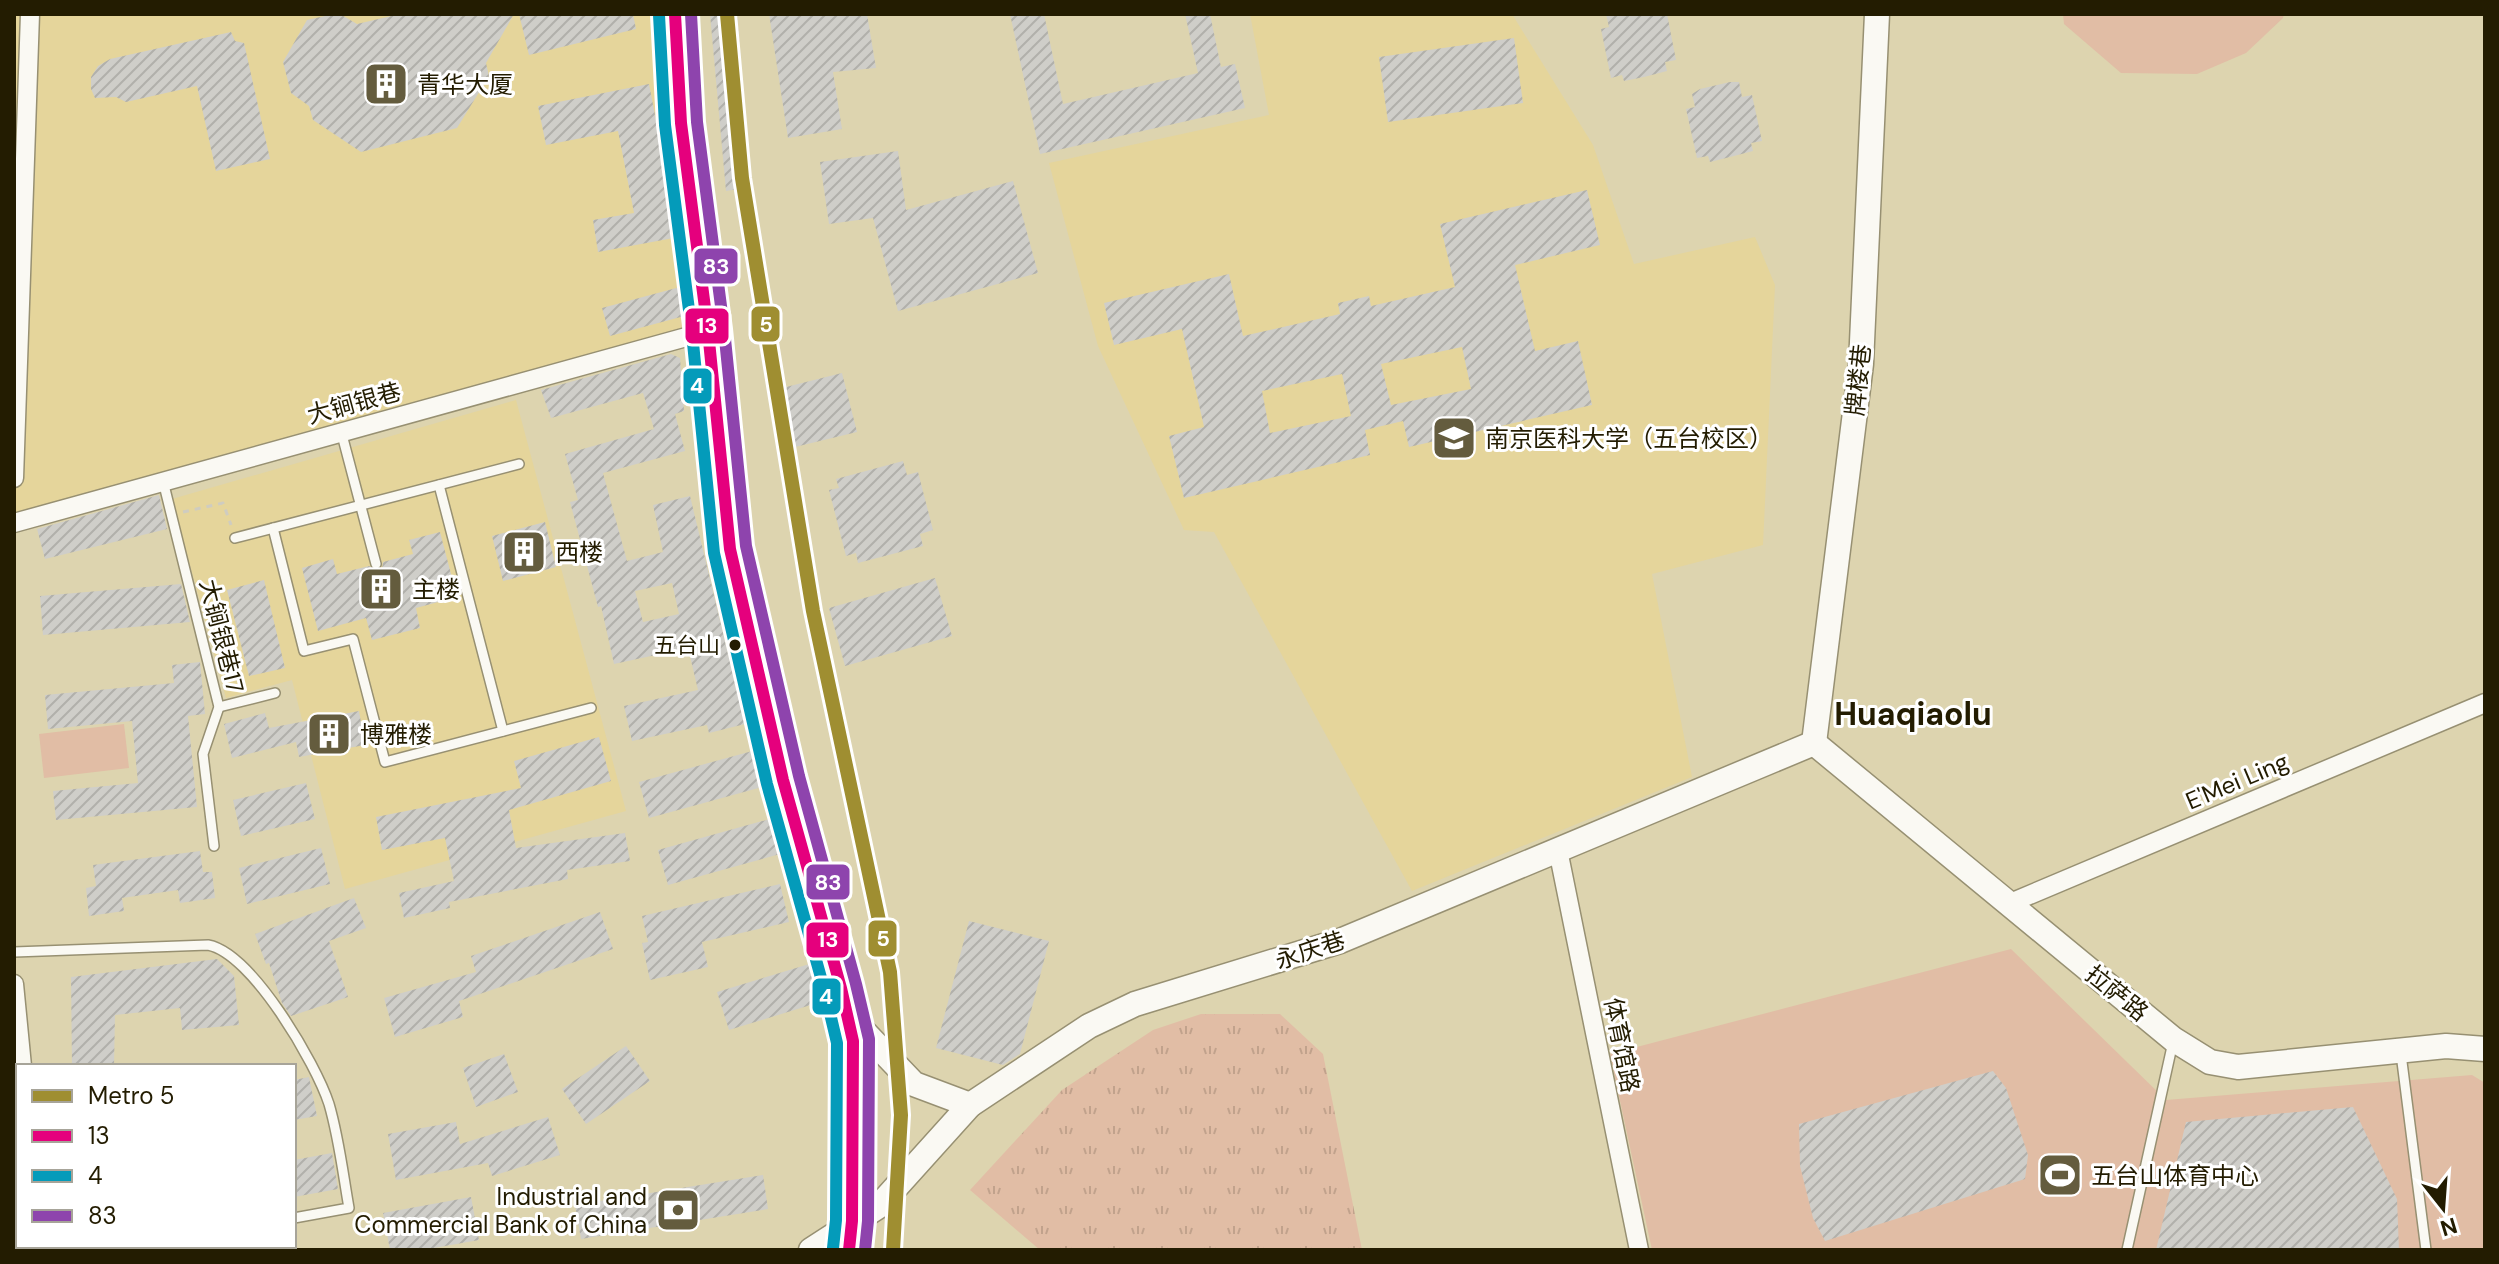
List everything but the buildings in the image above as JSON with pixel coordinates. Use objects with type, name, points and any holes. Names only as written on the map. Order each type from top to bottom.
[{"type":"street","points":[[14,478],[30,14]]},
{"type":"street","points":[[675,14],[681,123],[708,331],[730,549],[783,780],[853,1041],[852,1221],[849,1250]]},
{"type":"street","name":"牌楼巷","points":[[1814,743],[1861,364],[1877,14]]},
{"type":"street","name":"大锏银巷","points":[[14,523],[708,331]]},
{"type":"street","name":"E'Mei Ling","points":[[2008,904],[2485,703]]},
{"type":"street","name":"永庆巷","points":[[811,1250],[879,1206],[970,1105],[1089,1026],[1135,1004],[1340,941],[1814,743]]},
{"type":"street","name":"拉萨路","points":[[1814,743],[2173,1039],[2210,1062],[2225,1066],[2446,1046],[2485,1049]]},
{"type":"street","name":"体育馆路","points":[[1558,850],[1639,1250]]},
{"type":"street","points":[[14,984],[22,1064]]},
{"type":"street","points":[[846,1013],[914,1084],[970,1105]]},
{"type":"lane","points":[[341,431],[376,564]]},
{"type":"lane","points":[[235,538],[519,464]]},
{"type":"lane","name":"大锏银巷17","points":[[163,481],[219,707],[203,754],[214,846]]},
{"type":"lane","points":[[439,485],[503,731]]},
{"type":"lane","points":[[273,528],[304,651],[353,639],[385,762],[591,708]]},
{"type":"lane","points":[[219,707],[275,693]]},
{"type":"lane","points":[[14,952],[208,945],[218,947],[252,977],[288,1025],[319,1076],[330,1108],[349,1208],[296,1218]]},
{"type":"lane","points":[[2127,1250],[2173,1039]]},
{"type":"lane","points":[[2400,1050],[2426,1250]]},
{"type":"path","points":[[171,514],[223,503],[235,538]]},
{"type":"shaded area","points":[[14,14],[682,14],[708,331],[14,523]]},
{"type":"shaded area","name":"南京医科大学（五台校区）","points":[[1250,14],[1512,14],[1593,145],[1634,264],[1755,237],[1775,285],[1763,545],[1652,574],[1692,777],[1412,891],[1214,532],[1184,530],[1098,346],[1049,163],[1269,115]]},
{"type":"shaded area","points":[[516,400],[626,811],[345,889],[292,680],[226,698],[172,499]]},
{"type":"green space","points":[[2063,14],[2284,14],[2246,53],[2197,74],[2121,73],[2064,24]]},
{"type":"green space","points":[[124,724],[129,768],[44,778],[39,734]]},
{"type":"green space","name":"五台山体育中心","points":[[2011,949],[2166,1100],[2472,1075],[2485,1083],[2485,1250],[1652,1250],[1610,1054]]},
{"type":"green space","points":[[1201,1014],[1280,1014],[1323,1054],[1362,1250],[1040,1250],[970,1190],[1062,1090],[1153,1030]]},
{"type":"metro line","name":"5","points":[[727,14],[742,178],[813,611],[890,972],[901,1115],[893,1250]]},
{"type":"transit line","name":"13","points":[[675,14],[681,123],[708,331],[730,549],[783,780],[853,1041],[852,1221],[849,1250]]},
{"type":"transit line","name":"83","points":[[691,14],[697,122],[724,329],[746,546],[799,776],[869,1039],[868,1221],[865,1250]]},
{"type":"transit line","name":"4","points":[[659,15],[665,125],[692,333],[714,553],[767,784],[837,1043],[836,1220],[833,1248]]},
{"type":"place","name":"青华大厦","points":[[386,84]]},
{"type":"place","name":"南京医科大学（五台校区）","points":[[1454,438]]},
{"type":"place","name":"西楼","points":[[524,552]]},
{"type":"place","name":"主楼","points":[[381,589]]},
{"type":"place","name":"五台山","points":[[735,645]]},
{"type":"place","name":"博雅楼","points":[[329,734]]},
{"type":"place","name":"五台山体育中心","points":[[2060,1175]]},
{"type":"place","name":"Industrial and Commercial Bank of China","points":[[678,1210]]},
{"type":"district","name":"Huaqiaolu","points":[[1913,714]]}]
